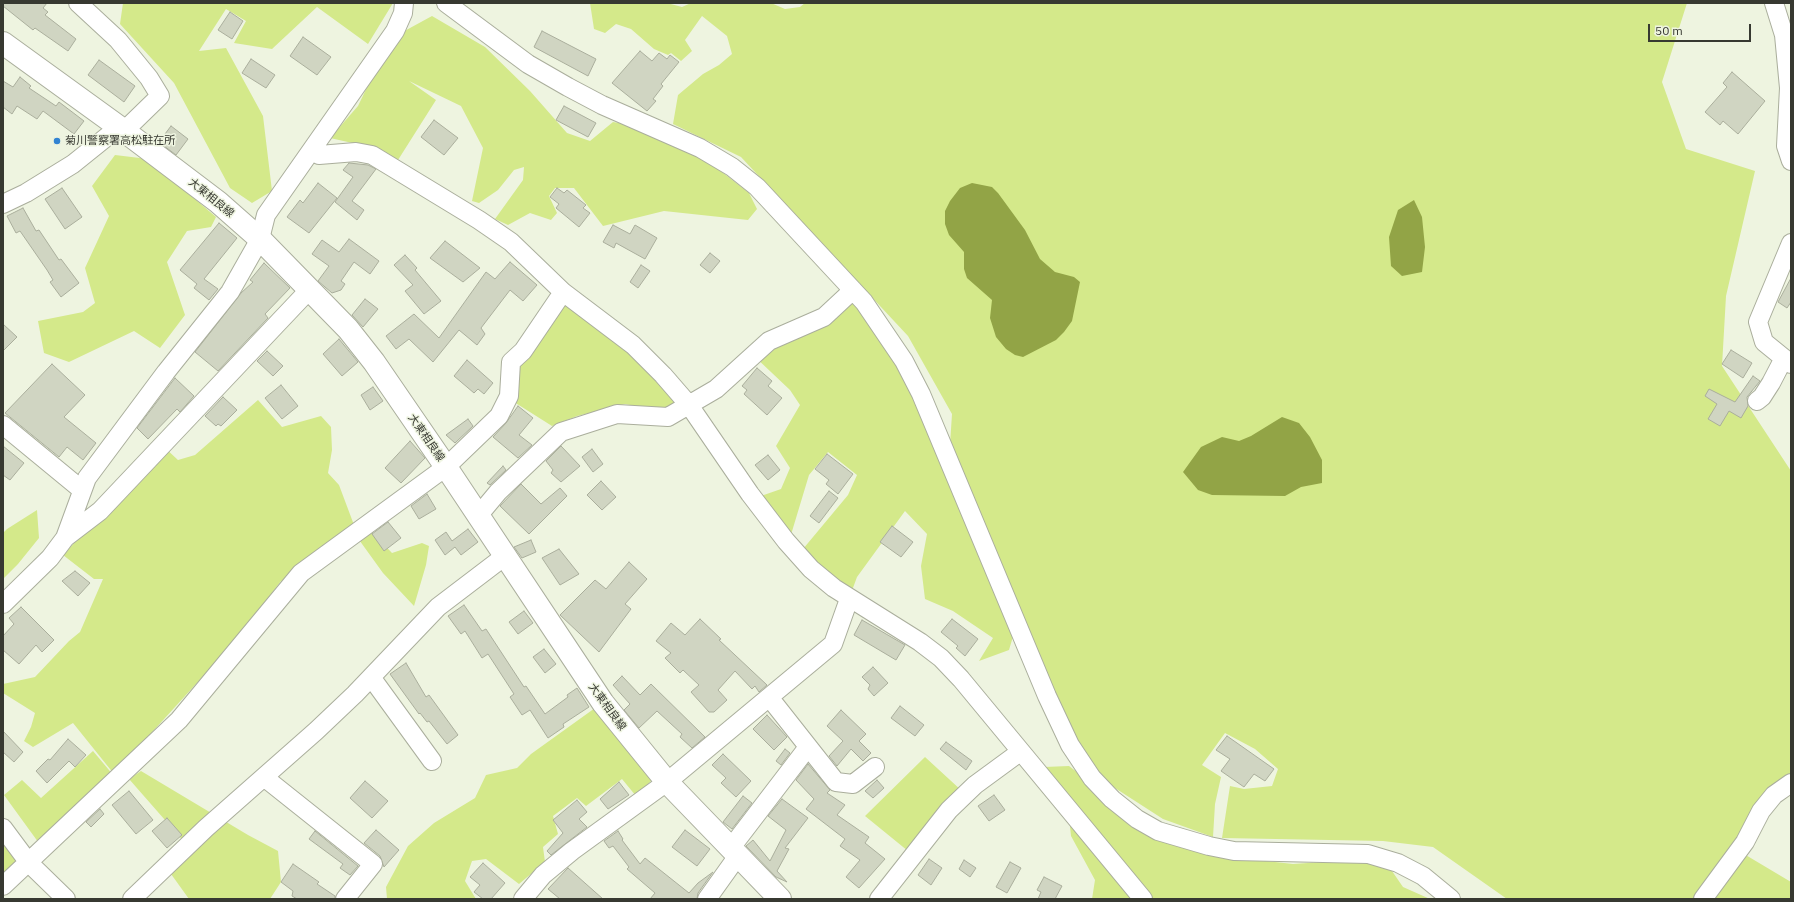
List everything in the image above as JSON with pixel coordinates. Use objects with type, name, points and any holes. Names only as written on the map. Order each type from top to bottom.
[{"type":"main road","name":"大東相良線","points":[[3,43],[122,129],[218,202],[260,239],[348,329],[374,362],[446,467],[603,703],[667,782],[780,899]]},
{"type":"street","points":[[3,204],[26,193],[73,164],[122,129],[160,96],[149,78],[118,40],[78,3]]},
{"type":"street","points":[[65,538],[87,478],[166,372],[230,292],[260,239],[266,215],[395,31],[403,13],[404,3]]},
{"type":"street","points":[[446,3],[528,64],[561,83],[602,105],[700,148],[732,167],[758,187],[864,302],[897,350],[921,394],[1047,696],[1070,745],[1092,778],[1112,799],[1137,819],[1158,831],[1209,846],[1234,851],[1368,854],[1398,863],[1423,876],[1451,899]]},
{"type":"street","points":[[1774,3],[1784,34],[1789,88],[1786,146],[1791,161]]},
{"type":"street","points":[[311,151],[319,155],[356,152],[372,155],[479,220],[511,242],[563,292],[633,345],[663,375],[689,405],[750,494],[786,541],[810,569],[849,599],[920,642],[941,658],[961,679],[1143,899]]},
{"type":"street","points":[[1757,401],[1762,397],[1787,361],[1764,342],[1758,322],[1791,243]]},
{"type":"street","points":[[3,604],[50,558],[65,538],[100,511],[310,289]]},
{"type":"street","points":[[478,516],[498,492],[561,432],[617,414],[668,417],[716,389],[769,341],[824,317],[853,290]]},
{"type":"street","points":[[3,886],[179,720],[302,573],[446,467],[499,416],[509,396],[511,362],[523,351],[563,292]]},
{"type":"street","points":[[3,425],[82,490]]},
{"type":"street","points":[[132,899],[206,828],[265,778],[316,731],[371,677],[438,607],[504,556]]},
{"type":"street","points":[[523,899],[543,875],[572,851],[667,782],[833,644],[849,599]]},
{"type":"street","points":[[371,677],[432,761]]},
{"type":"street","points":[[769,697],[836,782],[853,784],[875,767]]},
{"type":"street","points":[[707,899],[734,853],[808,747]]},
{"type":"street","points":[[879,899],[949,810],[975,785],[1020,752]]},
{"type":"street","points":[[265,778],[373,864],[345,899]]},
{"type":"street","points":[[1703,899],[1745,842],[1761,812],[1774,795],[1791,783]]},
{"type":"street","points":[[3,828],[29,863],[66,899]]},
{"type":"shaded area","points":[[123,3],[393,3],[368,44],[317,7],[272,49],[234,43],[246,21],[226,9],[199,51],[226,48],[263,116],[272,191],[252,203],[230,188],[174,83],[120,24]]},
{"type":"shaded area","points":[[590,3],[667,3],[682,7],[691,3],[771,3],[785,9],[800,7],[805,3],[1687,3],[1662,82],[1686,149],[1755,171],[1726,296],[1722,366],[1791,471],[1791,782],[1744,854],[1791,882],[1791,899],[1507,899],[1433,847],[1383,841],[1222,838],[1230,786],[1244,789],[1272,786],[1278,769],[1255,749],[1225,733],[1202,765],[1221,777],[1215,804],[1213,837],[1163,819],[1101,779],[1069,733],[1014,633],[1009,650],[979,661],[993,638],[953,611],[925,599],[921,566],[927,534],[905,511],[857,577],[850,596],[803,549],[848,495],[857,475],[828,452],[809,475],[790,538],[761,496],[781,489],[790,468],[776,446],[800,405],[790,390],[753,355],[853,293],[909,378],[949,460],[952,414],[908,336],[741,157],[673,124],[678,95],[703,74],[719,65],[732,54],[727,36],[702,16],[685,40],[692,51],[681,61],[671,53],[668,55],[654,49],[631,29],[616,24],[605,33],[594,29]]},
{"type":"shaded area","points":[[432,16],[485,47],[530,91],[567,133],[590,141],[613,122],[635,126],[675,143],[722,172],[749,193],[757,209],[748,220],[664,211],[603,226],[574,188],[555,188],[549,196],[557,213],[551,220],[530,213],[508,225],[495,219],[523,180],[524,167],[514,170],[498,190],[479,203],[472,201],[483,148],[461,106],[409,81],[436,100],[398,160],[366,146],[330,138],[358,106],[370,81],[399,34]]},
{"type":"shaded area","points":[[115,155],[148,159],[216,217],[211,227],[187,231],[167,262],[185,315],[160,348],[134,331],[69,362],[44,353],[38,321],[83,312],[95,303],[85,268],[109,216],[92,186]]},
{"type":"shaded area","points":[[972,183],[992,187],[1025,230],[1040,259],[1055,272],[1074,277],[1080,282],[1072,321],[1064,332],[1056,340],[1023,357],[1015,355],[1006,349],[996,337],[990,318],[992,300],[967,278],[964,269],[964,252],[949,235],[945,224],[945,211],[950,201],[960,188]]},
{"type":"shaded area","points":[[1414,200],[1422,217],[1425,247],[1422,272],[1402,276],[1391,266],[1389,237],[1398,210]]},
{"type":"shaded area","points":[[563,292],[629,346],[680,402],[662,411],[625,404],[577,416],[552,426],[514,402],[522,356]]},
{"type":"shaded area","points":[[258,400],[282,427],[321,416],[331,427],[332,450],[328,473],[339,485],[354,525],[286,580],[281,581],[236,640],[114,774],[73,723],[33,747],[24,741],[31,727],[35,713],[3,693],[3,684],[35,677],[69,641],[80,632],[103,579],[94,579],[63,555],[164,447],[178,460],[195,455]]},
{"type":"shaded area","points":[[1282,417],[1299,423],[1310,437],[1322,460],[1322,483],[1301,487],[1285,496],[1212,495],[1198,490],[1183,472],[1201,447],[1222,437],[1239,441],[1251,436]]},
{"type":"shaded area","points":[[37,510],[39,538],[18,564],[3,579],[3,533]]},
{"type":"shaded area","points":[[371,531],[392,553],[422,543],[429,546],[426,565],[414,606],[383,573],[357,537]]},
{"type":"shaded area","points":[[595,708],[653,779],[636,796],[622,779],[586,806],[577,798],[553,816],[558,834],[543,847],[545,862],[519,884],[486,859],[472,861],[465,881],[476,899],[387,899],[386,887],[408,846],[434,823],[475,798],[486,775],[517,768],[531,754]]},
{"type":"shaded area","points":[[93,751],[114,776],[41,846],[4,795],[22,780],[41,798]]},
{"type":"shaded area","points":[[925,757],[962,791],[908,851],[865,816]]},
{"type":"shaded area","points":[[1069,766],[1133,815],[1203,854],[1293,864],[1383,858],[1403,887],[1430,899],[1092,899],[1095,880],[1071,836],[1067,798],[1044,767]]},
{"type":"shaded area","points":[[141,771],[248,835],[278,851],[281,882],[270,899],[189,899],[171,874],[193,852],[129,779]]},
{"type":"shaded area","points":[[3,843],[16,861],[3,874]]},
{"type":"building","points":[[3,3],[47,3],[43,8],[48,12],[45,15],[76,39],[68,51],[35,28],[33,30],[3,6]]},
{"type":"building","points":[[230,12],[243,21],[232,39],[218,30]]},
{"type":"building","points":[[542,31],[596,59],[588,76],[534,47]]},
{"type":"building","points":[[303,37],[331,57],[317,75],[290,56]]},
{"type":"building","points":[[640,51],[652,61],[659,53],[667,59],[670,55],[679,62],[661,84],[663,86],[653,99],[656,101],[647,111],[612,83]]},
{"type":"building","points":[[251,59],[275,75],[266,88],[242,73]]},
{"type":"building","points":[[99,60],[135,86],[124,102],[88,75]]},
{"type":"building","points":[[1732,72],[1765,101],[1738,134],[1723,121],[1720,125],[1705,112],[1727,87],[1723,83]]},
{"type":"building","points":[[20,77],[31,86],[29,88],[56,106],[59,102],[84,121],[74,134],[43,111],[37,119],[17,106],[12,114],[3,107],[3,81],[13,87]]},
{"type":"building","points":[[564,106],[596,123],[588,137],[556,120]]},
{"type":"building","points":[[434,120],[458,138],[444,155],[421,137]]},
{"type":"building","points":[[171,126],[188,139],[176,155],[159,142]]},
{"type":"building","points":[[349,163],[368,165],[376,169],[352,201],[364,210],[357,220],[335,202],[353,177],[343,170]]},
{"type":"building","points":[[318,183],[337,198],[309,233],[287,217],[300,200],[303,203]]},
{"type":"building","points":[[62,188],[82,217],[65,229],[45,199]]},
{"type":"building","points":[[557,188],[564,193],[567,190],[586,205],[583,208],[590,213],[579,227],[556,208],[559,204],[550,197]]},
{"type":"building","points":[[23,208],[36,231],[39,230],[59,260],[61,259],[79,283],[61,297],[50,282],[53,280],[47,270],[20,231],[16,233],[7,216]]},
{"type":"building","points":[[219,223],[237,238],[204,279],[218,289],[209,300],[194,288],[197,284],[180,270]]},
{"type":"building","points":[[613,225],[630,234],[635,225],[657,238],[645,259],[616,243],[614,248],[603,242]]},
{"type":"building","points":[[349,239],[379,261],[370,274],[354,262],[341,281],[345,284],[341,290],[332,293],[318,281],[329,266],[312,254],[322,240],[339,252]]},
{"type":"building","points":[[445,241],[480,268],[463,282],[430,258]]},
{"type":"building","points":[[710,253],[720,261],[710,273],[700,265]]},
{"type":"building","points":[[405,255],[417,268],[415,270],[441,301],[424,314],[405,291],[413,285],[394,265]]},
{"type":"building","points":[[510,262],[537,285],[523,301],[510,290],[481,328],[485,334],[477,345],[459,330],[433,362],[409,339],[396,349],[386,336],[414,314],[439,338],[486,272],[495,279]]},
{"type":"building","points":[[264,263],[290,288],[265,314],[268,318],[218,371],[195,352],[241,293],[253,282],[250,280]]},
{"type":"building","points":[[641,265],[650,271],[638,288],[630,282]]},
{"type":"building","points":[[1791,278],[1791,302],[1787,308],[1778,302]]},
{"type":"building","points":[[365,299],[378,309],[363,327],[352,315]]},
{"type":"building","points":[[3,324],[17,337],[3,351]]},
{"type":"building","points":[[339,339],[358,362],[342,376],[323,354]]},
{"type":"building","points":[[1731,350],[1752,363],[1743,378],[1722,364]]},
{"type":"building","points":[[267,351],[283,366],[273,376],[257,361]]},
{"type":"building","points":[[467,360],[493,383],[484,394],[478,389],[474,393],[454,376]]},
{"type":"building","points":[[52,364],[85,395],[64,417],[96,443],[83,460],[67,447],[59,457],[5,413]]},
{"type":"building","points":[[757,368],[772,381],[768,386],[782,398],[767,415],[744,394],[747,390],[742,386]]},
{"type":"building","points":[[1753,376],[1760,381],[1747,397],[1748,406],[1741,418],[1729,411],[1720,426],[1708,419],[1717,404],[1705,396],[1709,389],[1735,402]]},
{"type":"building","points":[[175,378],[194,396],[180,412],[177,409],[148,439],[137,428]]},
{"type":"building","points":[[281,385],[298,406],[282,419],[265,398]]},
{"type":"building","points":[[373,387],[383,401],[370,410],[361,395]]},
{"type":"building","points":[[223,397],[237,410],[221,426],[218,424],[216,426],[205,416]]},
{"type":"building","points":[[518,406],[533,418],[519,435],[532,445],[518,458],[493,437],[506,423]]},
{"type":"building","points":[[468,419],[473,426],[455,443],[446,435]]},
{"type":"building","points":[[410,441],[425,458],[401,483],[385,468]]},
{"type":"building","points":[[3,446],[24,463],[10,480],[3,475]]},
{"type":"building","points":[[561,446],[580,466],[561,482],[551,473],[553,470],[546,461]]},
{"type":"building","points":[[592,449],[603,464],[593,472],[582,457]]},
{"type":"building","points":[[827,454],[853,474],[838,494],[826,484],[829,480],[815,469]]},
{"type":"building","points":[[768,455],[780,470],[768,480],[755,465]]},
{"type":"building","points":[[503,466],[506,470],[490,485],[487,483]]},
{"type":"building","points":[[601,481],[616,497],[602,510],[587,495]]},
{"type":"building","points":[[521,484],[541,504],[560,488],[567,496],[529,534],[500,506]]},
{"type":"building","points":[[829,491],[838,498],[819,523],[810,516]]},
{"type":"building","points":[[427,494],[436,509],[419,519],[411,506]]},
{"type":"building","points":[[388,522],[401,538],[384,551],[372,534]]},
{"type":"building","points":[[892,526],[913,542],[901,557],[880,542]]},
{"type":"building","points":[[468,529],[478,542],[461,555],[455,547],[445,555],[435,540],[446,532],[452,541]]},
{"type":"building","points":[[531,540],[536,552],[522,558],[514,547]]},
{"type":"building","points":[[559,549],[579,574],[560,585],[542,558]]},
{"type":"building","points":[[629,562],[647,579],[625,604],[631,609],[599,652],[560,615],[595,580],[606,589]]},
{"type":"building","points":[[75,571],[90,583],[78,596],[62,581]]},
{"type":"building","points":[[464,605],[482,631],[486,629],[524,687],[526,686],[545,714],[568,697],[567,695],[577,688],[589,707],[563,724],[564,727],[548,738],[530,710],[522,715],[510,697],[514,694],[488,654],[482,658],[465,631],[461,634],[448,616]]},
{"type":"building","points":[[21,607],[54,640],[42,652],[36,645],[19,664],[3,650],[3,636],[14,624],[9,618]]},
{"type":"building","points":[[524,611],[533,623],[518,634],[509,622]]},
{"type":"building","points":[[700,619],[721,639],[719,640],[767,685],[759,692],[755,686],[752,689],[735,671],[718,690],[727,700],[714,712],[709,712],[691,692],[699,685],[683,670],[680,673],[665,658],[671,653],[656,641],[671,623],[685,635]]},
{"type":"building","points":[[952,619],[978,639],[965,656],[956,648],[958,646],[941,632]]},
{"type":"building","points":[[862,620],[905,645],[896,660],[854,635]]},
{"type":"building","points":[[544,649],[556,664],[545,673],[533,657]]},
{"type":"building","points":[[406,663],[426,697],[429,695],[458,735],[447,744],[429,721],[427,722],[420,713],[419,714],[390,674]]},
{"type":"building","points":[[873,667],[888,683],[874,696],[868,689],[870,685],[862,677]]},
{"type":"building","points":[[622,676],[640,695],[651,684],[705,737],[692,748],[680,737],[682,734],[657,711],[639,728],[624,710],[630,704],[613,685]]},
{"type":"building","points":[[900,706],[924,725],[915,736],[891,718]]},
{"type":"building","points":[[841,710],[866,734],[859,741],[871,753],[863,761],[851,749],[837,766],[829,756],[843,741],[827,726]]},
{"type":"building","points":[[767,715],[787,737],[774,750],[753,729]]},
{"type":"building","points":[[3,731],[23,752],[14,762],[3,752]]},
{"type":"building","points":[[1227,736],[1274,769],[1265,781],[1254,774],[1244,787],[1221,771],[1230,759],[1216,750]]},
{"type":"building","points":[[68,739],[86,755],[75,767],[69,761],[47,783],[36,771],[48,759],[50,760]]},
{"type":"building","points":[[946,742],[972,761],[966,770],[940,749]]},
{"type":"building","points":[[785,749],[790,753],[781,765],[776,761]]},
{"type":"building","points":[[723,754],[751,781],[736,797],[721,783],[726,778],[712,765]]},
{"type":"building","points":[[808,764],[830,790],[827,793],[845,805],[837,815],[869,837],[865,843],[885,859],[859,888],[846,877],[860,860],[840,846],[845,839],[806,809],[814,799],[796,780]]},
{"type":"building","points":[[877,780],[884,788],[873,798],[865,791]]},
{"type":"building","points":[[365,781],[388,801],[372,818],[350,798]]},
{"type":"building","points":[[619,782],[629,795],[608,809],[600,799]]},
{"type":"building","points":[[129,791],[153,820],[136,834],[112,805]]},
{"type":"building","points":[[994,795],[1005,810],[989,821],[978,806]]},
{"type":"building","points":[[743,796],[752,803],[732,829],[723,822]]},
{"type":"building","points":[[782,799],[808,818],[785,848],[789,849],[777,871],[787,882],[776,877],[746,846],[753,840],[770,861],[786,830],[768,816]]},
{"type":"building","points":[[577,800],[587,812],[579,819],[587,827],[551,855],[547,851],[563,833],[553,820]]},
{"type":"building","points":[[100,809],[104,814],[91,827],[86,822]]},
{"type":"building","points":[[167,818],[182,835],[167,848],[152,831]]},
{"type":"building","points":[[376,830],[399,850],[384,867],[380,856],[364,843]]},
{"type":"building","points":[[685,830],[710,849],[697,866],[672,847]]},
{"type":"building","points":[[315,831],[358,866],[350,875],[340,868],[343,864],[309,839]]},
{"type":"building","points":[[618,831],[623,839],[622,840],[640,864],[645,858],[689,893],[698,883],[713,872],[698,893],[697,899],[650,899],[655,893],[627,869],[629,867],[613,846],[609,848],[604,841]]},
{"type":"building","points":[[929,859],[942,868],[931,885],[918,875]]},
{"type":"building","points":[[964,860],[976,868],[970,877],[959,869]]},
{"type":"building","points":[[1010,862],[1021,868],[1007,893],[996,887]]},
{"type":"building","points":[[483,863],[505,883],[491,899],[483,899],[474,892],[480,885],[470,877]]},
{"type":"building","points":[[293,864],[319,882],[317,884],[335,896],[335,899],[297,899],[292,896],[293,891],[281,882]]},
{"type":"building","points":[[568,868],[603,899],[560,899],[548,889]]},
{"type":"building","points":[[1044,877],[1062,886],[1055,899],[1038,899],[1041,892],[1037,890]]},
{"type":"place","name":"菊川警察署高松駐在所","points":[[57,141]]}]
